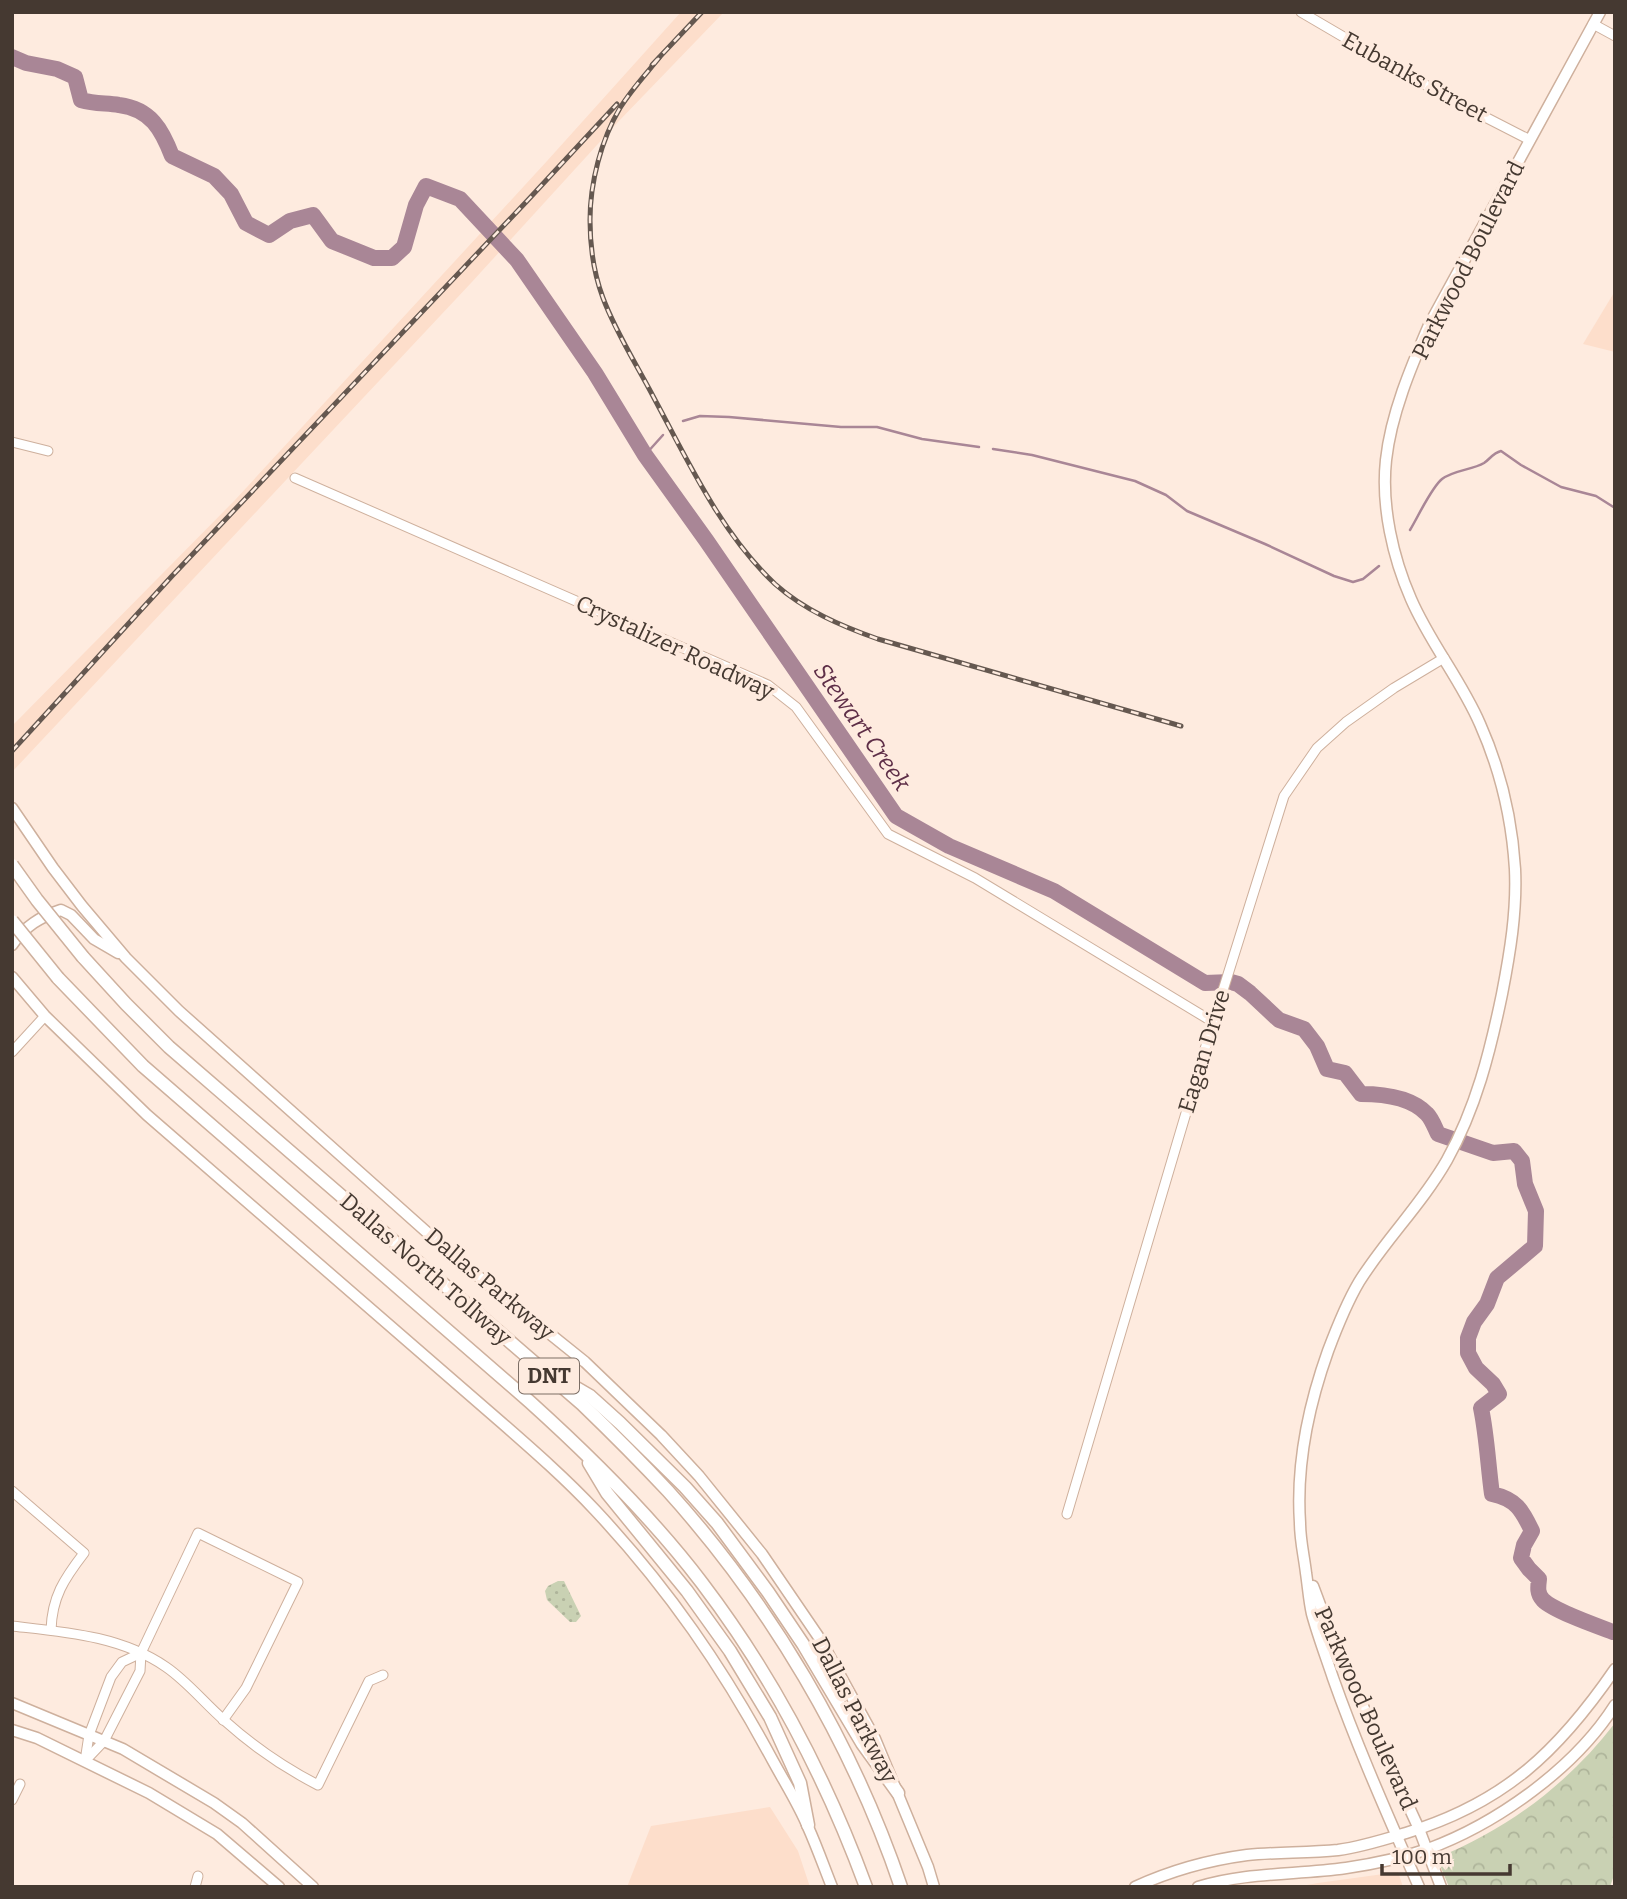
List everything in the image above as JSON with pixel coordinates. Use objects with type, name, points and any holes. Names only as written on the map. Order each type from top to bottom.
[{"type":"highway","name":"Dallas North Tollway","points":[[12,865],[83,957],[169,1047],[541,1368],[626,1446],[669,1492],[747,1590],[816,1698],[845,1752],[901,1887]]},
{"type":"highway","name":"Dallas North Tollway","points":[[12,921],[58,978],[143,1066],[578,1445],[618,1485],[702,1583],[772,1686],[829,1797],[866,1887]]},
{"type":"highway","points":[[541,1368],[590,1396],[685,1487],[717,1523],[803,1644],[862,1743],[898,1793]]},
{"type":"highway","points":[[578,1445],[607,1493],[687,1591],[730,1651],[770,1717],[800,1783],[808,1825]]},
{"type":"main road","name":"Parkwood Boulevard","points":[[1419,1887],[1348,1719],[1312,1613],[1300,1523],[1301,1457],[1319,1375],[1340,1317],[1359,1282],[1426,1194],[1448,1159],[1471,1109],[1495,1027],[1508,962],[1515,903],[1515,871],[1508,812],[1492,753],[1470,702],[1411,600],[1402,574],[1389,519],[1386,460],[1398,410],[1425,334],[1600,12]]},
{"type":"main road","name":"Dallas Parkway","points":[[12,808],[82,906],[126,958],[179,1011],[458,1260],[585,1362],[699,1476],[762,1554],[820,1639],[875,1739],[934,1887]]},
{"type":"main road","points":[[12,945],[18,936],[42,916],[61,910],[71,915],[94,939],[126,958]]},
{"type":"main road","points":[[13,976],[45,1016],[147,1115],[549,1464],[594,1508],[659,1584],[712,1655],[746,1709],[808,1825],[832,1887]]},
{"type":"main road","name":"Parkwood Boulevard","points":[[1305,1567],[1335,1645],[1419,1829],[1441,1887]]},
{"type":"main road","points":[[1135,1887],[1155,1883],[1177,1870],[1246,1856],[1342,1849],[1438,1823],[1488,1798],[1543,1757],[1565,1735],[1615,1669]]},
{"type":"main road","points":[[12,1703],[123,1749],[214,1803],[242,1823],[310,1886]]},
{"type":"main road","points":[[1198,1887],[1248,1876],[1345,1868],[1405,1855],[1449,1840],[1504,1810],[1538,1786],[1578,1749],[1615,1704]]},
{"type":"main road","points":[[12,1730],[37,1738],[149,1793],[217,1834],[279,1887]]},
{"type":"main road","points":[[1565,1735],[1578,1749]]},
{"type":"street","name":"Eubanks Street","points":[[1301,12],[1440,93],[1530,140]]},
{"type":"street","points":[[1593,24],[1615,36]]},
{"type":"street","points":[[12,442],[48,451]]},
{"type":"street","name":"Crystalizer Roadway","points":[[295,478],[768,685],[796,707],[888,834],[975,878],[1213,1021]]},
{"type":"street","name":"Eagan Drive","points":[[1067,1514],[1279,808],[1317,748],[1346,722],[1394,688],[1444,658]]},
{"type":"street","points":[[12,1052],[45,1016]]},
{"type":"street","points":[[12,1492],[84,1553],[66,1577],[57,1596],[52,1611],[51,1630]]},
{"type":"street","points":[[85,1761],[104,1741],[140,1671],[141,1653],[198,1533],[298,1582],[246,1688],[223,1720]]},
{"type":"street","points":[[12,1626],[77,1633],[141,1653],[166,1667],[251,1744],[284,1767],[318,1784],[369,1681],[383,1675]]},
{"type":"street","points":[[85,1761],[89,1735],[111,1677],[121,1662],[141,1653]]},
{"type":"street","points":[[12,1800],[20,1784]]},
{"type":"street","points":[[195,1887],[198,1876]]},
{"type":"shaded area","points":[[681,12],[724,12],[618,122],[471,283],[12,772],[12,726],[235,500]]},
{"type":"shaded area","points":[[1615,291],[1615,352],[1583,344]]},
{"type":"shaded area","points":[[770,1807],[798,1851],[810,1887],[627,1887],[651,1826]]},
{"type":"shaded area","points":[[1398,1872],[1403,1887],[1295,1887],[1318,1883]]},
{"type":"green space","points":[[564,1581],[581,1616],[576,1622],[570,1622],[547,1600],[545,1591],[548,1586]]},
{"type":"green space","points":[[1615,1723],[1615,1872],[1610,1887],[1449,1887],[1437,1858],[1488,1833],[1535,1802],[1577,1766]]},
{"type":"waterway","name":"Stewart Creek","points":[[12,57],[26,63],[57,69],[75,77],[81,100],[130,107],[147,116],[159,129],[172,156],[214,176],[231,194],[246,223],[269,235],[290,221],[313,215],[332,241],[374,258],[392,258],[404,247],[416,205],[426,186],[460,199],[517,260],[595,373],[645,455],[896,816],[949,846],[1054,891],[1205,983],[1238,984],[1279,1020],[1304,1029],[1317,1046],[1327,1069],[1345,1073],[1361,1094],[1387,1096],[1413,1104],[1429,1116],[1438,1134],[1493,1153],[1514,1151],[1522,1161],[1525,1184],[1536,1211],[1535,1246],[1497,1278],[1487,1304],[1474,1322],[1468,1338],[1468,1353],[1476,1368],[1493,1384],[1499,1394],[1481,1408],[1492,1494],[1513,1502],[1532,1531],[1524,1545],[1521,1558],[1539,1579],[1538,1588],[1543,1600],[1566,1613],[1613,1632]]},
{"type":"waterway","points":[[683,421],[700,416],[841,427],[877,427],[922,439],[979,447]]},
{"type":"waterway","points":[[645,455],[663,435]]},
{"type":"waterway","points":[[993,449],[1032,455],[1135,481],[1166,495],[1187,511],[1353,582],[1363,579],[1379,566]]},
{"type":"waterway","points":[[1410,530],[1442,479],[1484,463],[1501,451],[1561,487],[1596,496],[1615,508]]},
{"type":"railway","points":[[652,65],[702,12]]},
{"type":"railway","points":[[659,58],[620,108],[602,148],[594,177],[591,206],[593,260],[603,298],[620,336],[693,472],[738,543],[786,593],[850,629],[1181,726]]},
{"type":"railway","points":[[12,751],[172,576],[617,104]]}]
